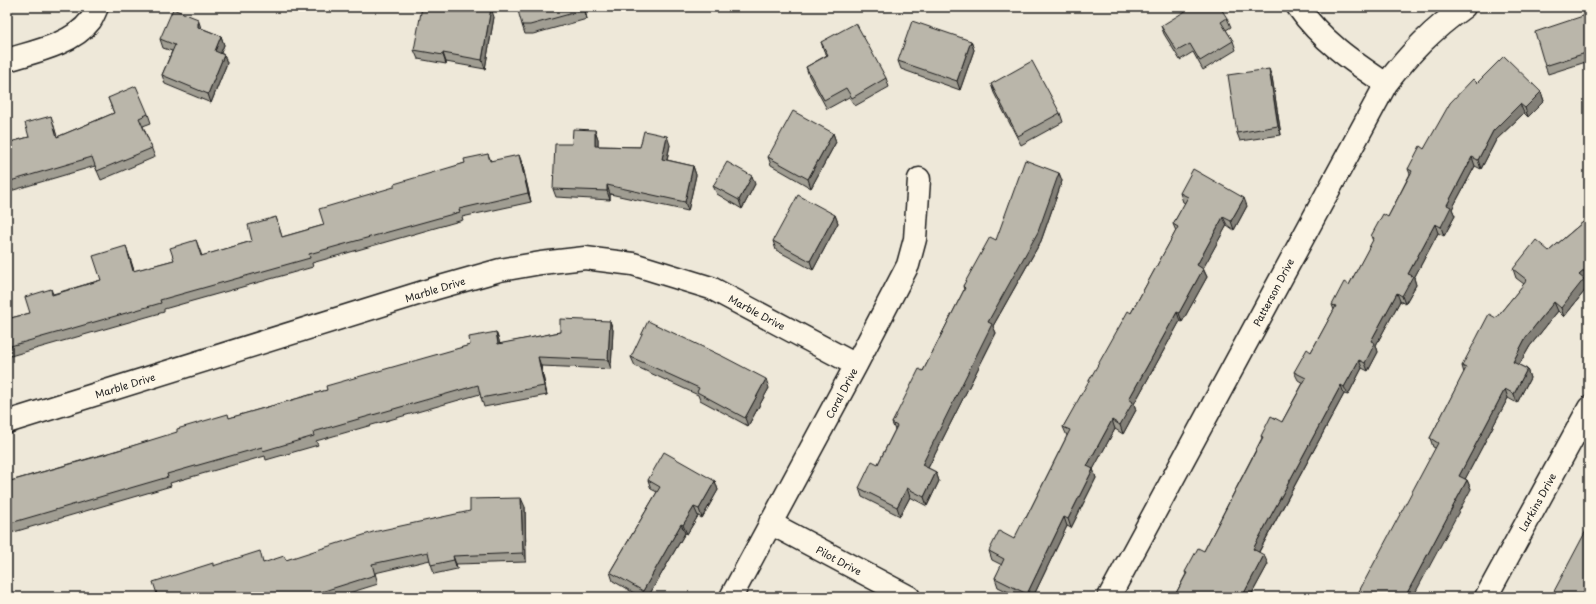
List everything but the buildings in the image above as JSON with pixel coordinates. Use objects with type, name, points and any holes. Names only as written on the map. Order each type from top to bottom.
[{"type":"street","points":[[7,60],[57,44],[76,34],[91,21],[97,7]]},
{"type":"street","points":[[1298,7],[1318,31],[1337,50],[1386,84]]},
{"type":"street","name":"Patterson Drive","points":[[1109,597],[1386,84],[1408,55],[1422,41],[1446,20],[1464,7]]},
{"type":"street","name":"Coral Drive","points":[[731,597],[908,265],[915,239],[919,179]]},
{"type":"street","name":"Marble Drive","points":[[7,422],[492,272],[541,263],[585,258],[633,264],[711,288],[856,365]]},
{"type":"street","name":"Larkins Drive","points":[[1486,597],[1589,408]]},
{"type":"street","name":"Pilot Drive","points":[[770,523],[909,597]]}]
